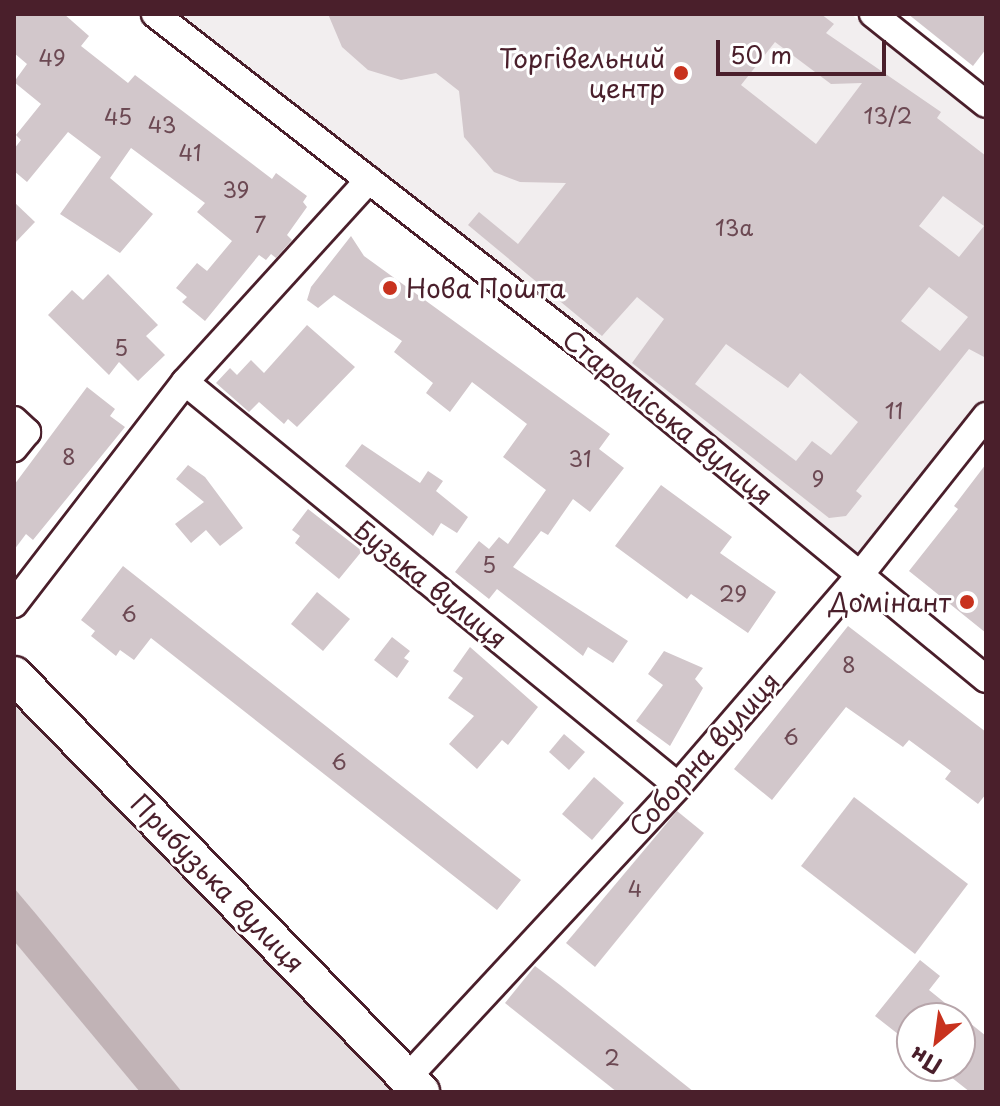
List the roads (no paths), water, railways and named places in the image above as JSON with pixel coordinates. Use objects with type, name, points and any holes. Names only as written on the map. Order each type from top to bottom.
[{"type":"street","name":"Староміська вулиця","points":[[155,14],[590,352],[986,679]]},
{"type":"street","points":[[873,14],[986,104]]},
{"type":"street","points":[[14,604],[185,382],[369,180]]},
{"type":"street","name":"Бузька вулиця","points":[[185,382],[678,786]]},
{"type":"street","name":"Соборна вулиця","points":[[414,1085],[860,575],[986,416]]},
{"type":"street","points":[[14,420],[27,432],[14,448]]},
{"type":"street","name":"Прибузька вулиця","points":[[14,675],[414,1085]]},
{"type":"place","name":"Торгівельний центр","points":[[681,73]]},
{"type":"place","name":"Нова Пошта","points":[[390,288]]},
{"type":"place","name":"Домінант","points":[[967,602]]}]
